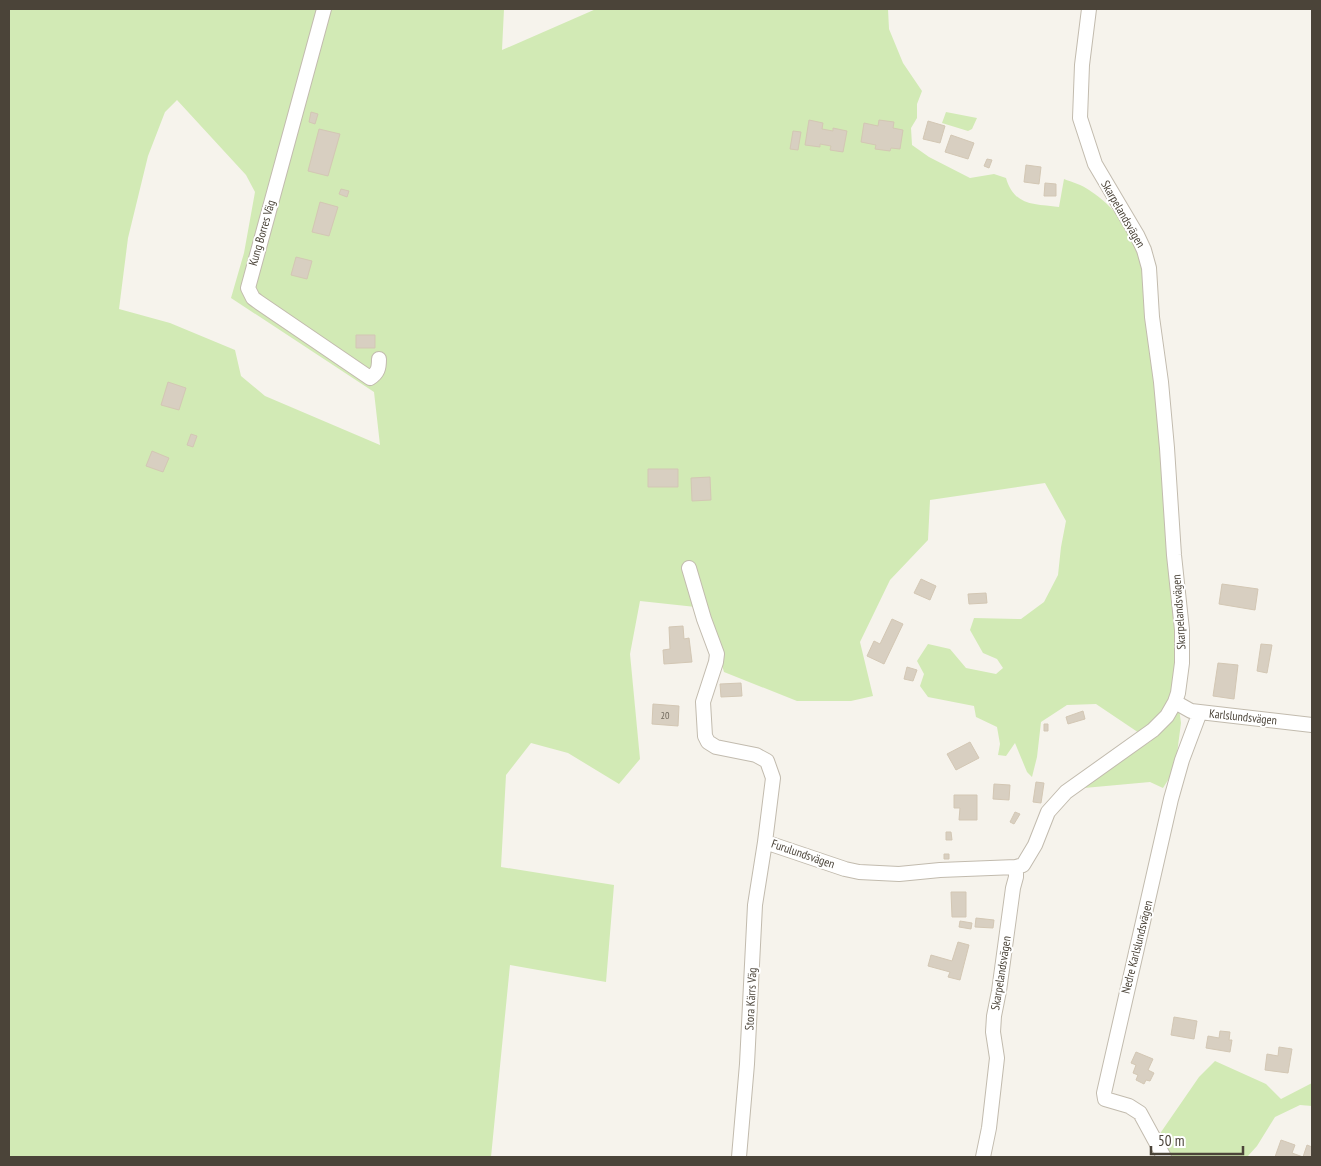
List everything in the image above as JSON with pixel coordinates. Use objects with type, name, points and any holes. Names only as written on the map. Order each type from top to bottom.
[{"type":"street","name":"Kung Borres Väg","points":[[324,9],[248,288],[253,298],[257,301],[370,378],[376,375],[379,368],[379,359]]},
{"type":"street","name":"Skarpelandsvägen","points":[[983,1157],[989,1128],[997,1058],[993,1032],[994,1016],[1016,867],[1023,866],[1029,858],[1048,812],[1066,792],[1153,730],[1167,716],[1175,702],[1182,663],[1182,630],[1174,555],[1167,448],[1161,382],[1152,317],[1149,268],[1137,234],[1095,164],[1080,118],[1082,64],[1089,9]]},
{"type":"street","name":"Furulundsvägen","points":[[689,568],[716,654],[716,662],[704,702],[705,736],[708,742],[716,747],[756,754],[767,761],[773,778],[765,842],[859,872],[899,874],[940,870],[1016,867]]},
{"type":"street","name":"Karlslundsvägen","points":[[1175,702],[1183,708],[1200,712],[1312,725]]},
{"type":"street","name":"Nedre Karlslundsvägen","points":[[1164,1157],[1140,1113],[1129,1106],[1105,1099],[1104,1093],[1171,799],[1182,760],[1200,712]]},
{"type":"street","name":"Stora Kärrs Väg","points":[[739,1157],[748,1046],[755,905],[765,842]]},
{"type":"green space","points":[[9,9],[504,9],[502,50],[596,9],[888,9],[889,29],[903,63],[922,91],[917,104],[917,118],[911,128],[912,145],[929,157],[970,178],[994,174],[1006,178],[1014,194],[1026,202],[1059,207],[1064,179],[1089,190],[1111,208],[1127,228],[1147,279],[1174,626],[1176,686],[1181,723],[1175,769],[1163,788],[1150,782],[1084,788],[1091,780],[1151,741],[1096,704],[1067,705],[1041,722],[1037,757],[1032,777],[1027,772],[1015,743],[1006,756],[998,755],[1000,744],[997,727],[976,717],[974,706],[928,697],[920,686],[924,674],[917,661],[928,644],[950,649],[966,668],[996,674],[1003,668],[997,659],[983,653],[970,630],[974,618],[1021,619],[1044,602],[1058,575],[1066,521],[1045,483],[930,500],[928,540],[890,580],[860,642],[873,696],[851,701],[797,701],[724,672],[705,608],[640,601],[630,654],[640,759],[619,784],[568,753],[531,743],[506,775],[501,867],[614,885],[606,982],[510,965],[491,1157],[9,1157]],"holes":[[[177,100],[246,175],[255,192],[244,253],[231,298],[374,392],[380,445],[265,396],[241,376],[235,350],[170,323],[119,309],[128,238],[148,156],[165,112]]]},
{"type":"green space","points":[[946,112],[977,118],[972,129],[968,131],[942,123]]},
{"type":"green space","points":[[1215,1061],[1266,1084],[1281,1099],[1312,1083],[1312,1106],[1300,1105],[1275,1117],[1257,1146],[1247,1157],[1173,1157],[1159,1135],[1199,1077]]},
{"type":"building","points":[[311,112],[318,114],[315,124],[309,122]]},
{"type":"building","points":[[809,120],[823,123],[822,129],[833,131],[833,128],[847,131],[843,152],[830,150],[831,146],[820,144],[820,147],[805,145]]},
{"type":"building","points":[[879,120],[894,122],[893,128],[903,130],[900,149],[891,148],[890,151],[875,149],[876,145],[861,142],[864,123],[878,126]]},
{"type":"building","points":[[928,121],[945,126],[940,143],[923,139]]},
{"type":"building","points":[[319,129],[340,134],[328,176],[308,171]]},
{"type":"building","points":[[793,131],[801,132],[798,150],[790,149]]},
{"type":"building","points":[[951,135],[974,143],[968,159],[945,152]]},
{"type":"building","points":[[987,159],[992,160],[989,168],[984,166]]},
{"type":"building","points":[[1026,165],[1041,167],[1039,184],[1024,182]]},
{"type":"building","points":[[1045,183],[1056,184],[1056,196],[1044,196]]},
{"type":"building","points":[[341,189],[349,191],[347,197],[339,194]]},
{"type":"building","points":[[320,202],[338,207],[329,236],[312,232]]},
{"type":"building","points":[[296,257],[312,261],[307,279],[291,275]]},
{"type":"building","points":[[356,335],[375,335],[375,348],[356,348]]},
{"type":"building","points":[[168,382],[186,388],[179,410],[161,405]]},
{"type":"building","points":[[191,434],[197,436],[193,447],[187,445]]},
{"type":"building","points":[[152,451],[169,458],[163,472],[146,466]]},
{"type":"building","points":[[648,469],[678,469],[678,487],[648,487]]},
{"type":"building","points":[[710,477],[711,500],[692,501],[691,478]]},
{"type":"building","points":[[921,579],[936,586],[930,600],[914,593]]},
{"type":"building","points":[[1222,584],[1258,589],[1255,610],[1219,604]]},
{"type":"building","points":[[986,593],[987,603],[969,604],[968,594]]},
{"type":"building","points":[[892,619],[903,624],[884,664],[867,656],[874,641],[880,644]]},
{"type":"building","points":[[683,626],[684,639],[689,638],[692,662],[664,664],[663,650],[670,649],[669,627]]},
{"type":"building","points":[[1261,644],[1272,645],[1267,673],[1257,671]]},
{"type":"building","points":[[1218,663],[1238,665],[1234,699],[1213,696]]},
{"type":"building","points":[[907,667],[917,670],[913,681],[904,679]]},
{"type":"building","points":[[741,683],[742,696],[721,697],[720,684]]},
{"type":"building","points":[[653,704],[679,706],[678,726],[652,724]]},
{"type":"building","points":[[1083,711],[1085,719],[1068,724],[1066,717]]},
{"type":"building","points":[[1044,724],[1048,724],[1048,731],[1044,731]]},
{"type":"building","points":[[970,742],[979,758],[956,770],[947,754]]},
{"type":"building","points":[[1036,782],[1044,783],[1041,803],[1033,802]]},
{"type":"building","points":[[994,784],[1010,785],[1009,800],[993,799]]},
{"type":"building","points":[[954,795],[977,795],[977,820],[959,820],[960,808],[954,808]]},
{"type":"building","points":[[1015,812],[1020,814],[1014,824],[1010,822]]},
{"type":"building","points":[[946,832],[951,832],[952,840],[946,840]]},
{"type":"building","points":[[944,854],[949,854],[949,859],[944,859]]},
{"type":"building","points":[[951,892],[966,892],[966,917],[952,917]]},
{"type":"building","points":[[976,918],[994,920],[993,928],[975,927]]},
{"type":"building","points":[[960,921],[972,923],[971,929],[959,927]]},
{"type":"building","points":[[958,942],[969,945],[960,980],[948,977],[950,972],[928,966],[931,955],[952,961]]},
{"type":"building","points":[[1174,1017],[1197,1021],[1194,1039],[1171,1035]]},
{"type":"building","points":[[1220,1031],[1230,1032],[1229,1040],[1232,1040],[1230,1052],[1206,1048],[1208,1036],[1219,1038]]},
{"type":"building","points":[[1279,1047],[1292,1049],[1288,1073],[1265,1070],[1267,1054],[1278,1056]]},
{"type":"building","points":[[1136,1052],[1153,1059],[1148,1070],[1154,1073],[1150,1081],[1146,1080],[1144,1084],[1136,1080],[1138,1075],[1133,1073],[1136,1065],[1131,1063]]},
{"type":"building","points":[[1281,1140],[1295,1145],[1292,1153],[1303,1157],[1275,1157]]},
{"type":"building","points":[[1307,1145],[1312,1147],[1312,1157],[1303,1157]]}]
